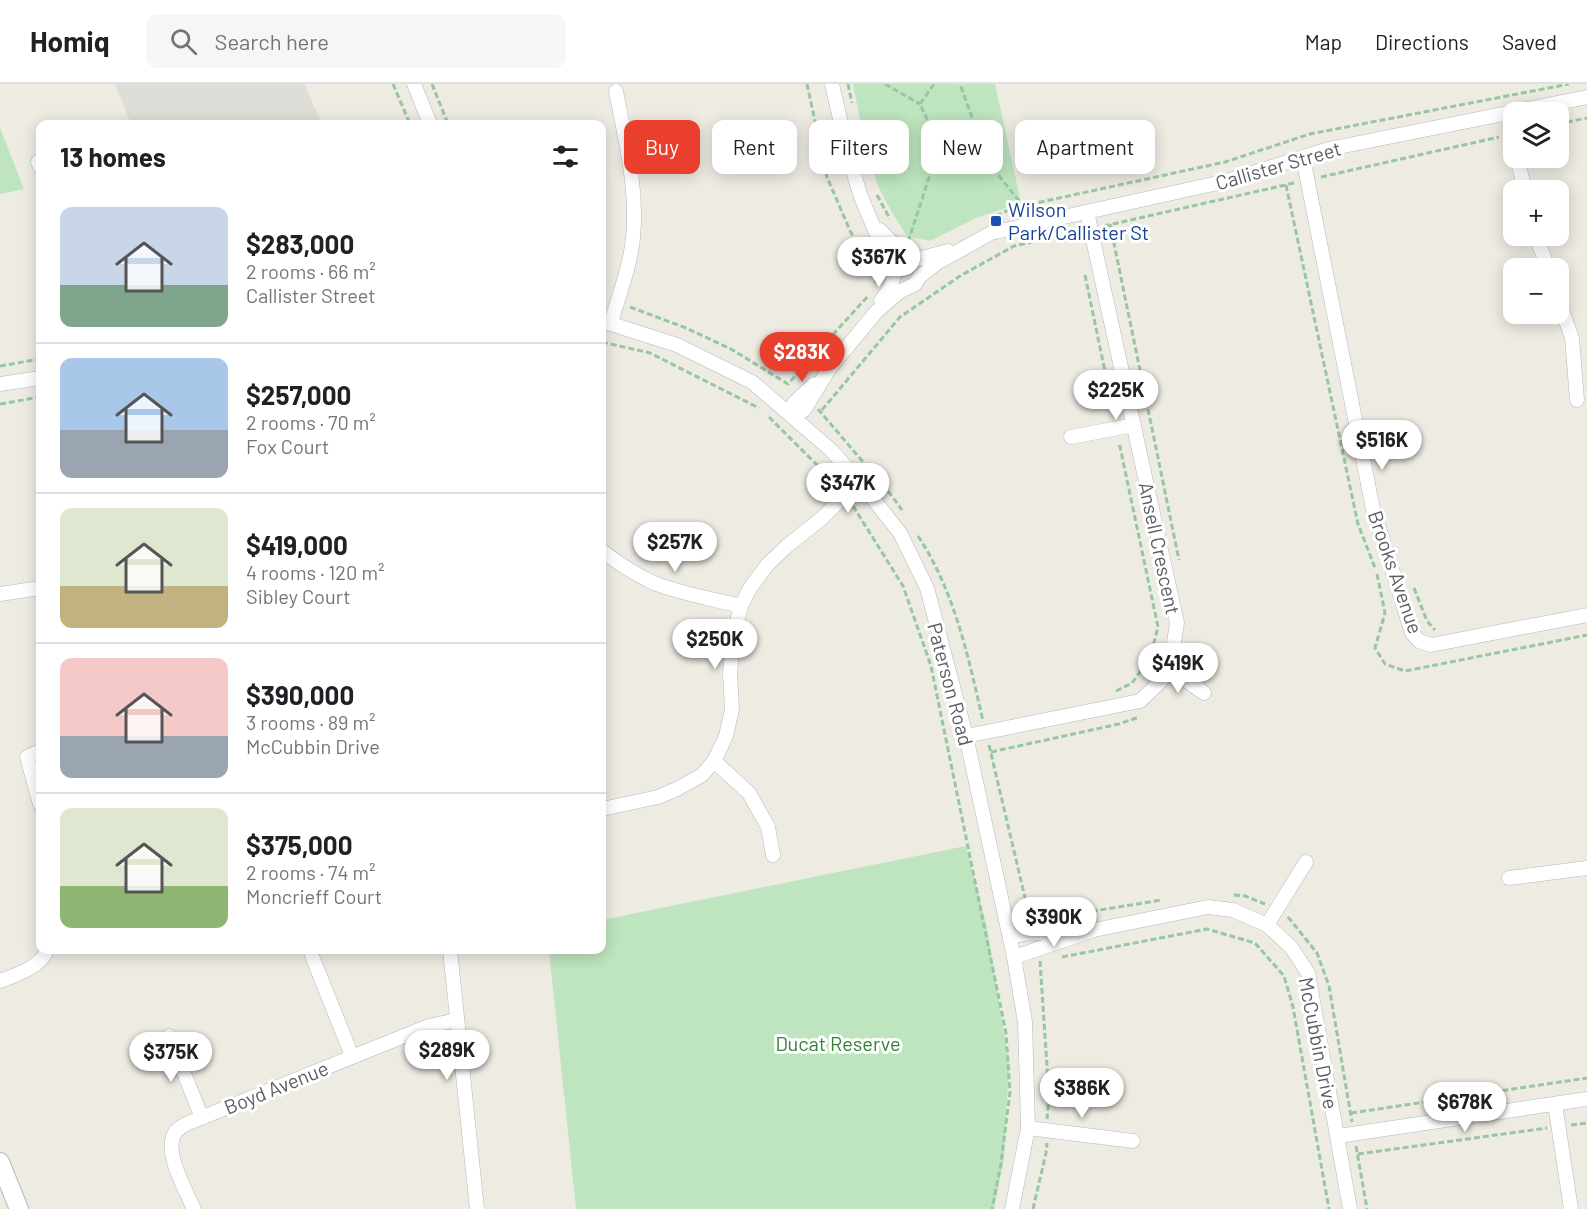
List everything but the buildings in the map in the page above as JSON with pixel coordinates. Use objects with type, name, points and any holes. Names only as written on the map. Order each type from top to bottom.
[{"type":"street","points":[[414,84],[428,120]]},
{"type":"street","points":[[832,84],[849,158],[861,197],[896,282],[908,286]]},
{"type":"street","points":[[606,322],[616,305],[632,241],[634,215],[632,174],[616,91]]},
{"type":"street","name":"Callister Street","points":[[1549,102],[1583,93]]},
{"type":"street","name":"Callister Street","points":[[872,316],[908,286],[915,284],[919,277],[937,262],[991,233],[1227,181],[1329,150],[1503,114]]},
{"type":"street","name":"Brooks Avenue","points":[[1303,158],[1373,509],[1412,633],[1419,641],[1431,645],[1587,615]]},
{"type":"street","name":"Ansell Crescent","points":[[1087,212],[1177,623],[1170,669]]},
{"type":"street","points":[[873,222],[916,264],[920,271],[919,277]]},
{"type":"street","name":"Callister Street","points":[[792,416],[804,410],[830,369],[872,316],[891,286],[893,274],[900,261],[971,243]]},
{"type":"street","name":"Paterson Road","points":[[606,322],[677,345],[752,382],[831,450],[863,486],[900,533],[927,588],[966,736],[1010,937],[1025,1022],[1028,1128],[1012,1209]]},
{"type":"street","points":[[1567,324],[1572,338],[1577,399]]},
{"type":"street","points":[[0,384],[36,380]]},
{"type":"street","points":[[1071,437],[1134,425]]},
{"type":"street","points":[[606,808],[658,797],[677,789],[702,775],[714,761],[726,736],[732,709],[730,674],[732,637],[741,606],[750,588],[768,564],[848,498],[857,497],[863,486]]},
{"type":"street","points":[[606,554],[634,573],[655,583],[677,591],[741,606]]},
{"type":"street","points":[[0,594],[36,589]]},
{"type":"street","points":[[966,736],[1140,701],[1170,669],[1204,693]]},
{"type":"street","points":[[36,753],[27,757],[36,790]]},
{"type":"street","points":[[714,761],[749,793],[768,827],[773,855]]},
{"type":"street","points":[[1267,925],[1306,862]]},
{"type":"street","points":[[1509,878],[1587,868]]},
{"type":"street","name":"McCubbin Drive","points":[[1014,957],[1094,930],[1208,907],[1233,910],[1267,925],[1290,947],[1308,973],[1350,1209]]},
{"type":"street","name":"McCubbin Drive","points":[[1010,937],[1023,934],[1094,930]]},
{"type":"street","points":[[0,981],[36,964],[44,959],[46,954]]},
{"type":"street","points":[[450,954],[477,1209]]},
{"type":"street","points":[[312,956],[352,1056]]},
{"type":"street","name":"Boyd Avenue","points":[[194,1209],[172,1155],[173,1134],[178,1128],[429,1026],[457,1020]]},
{"type":"street","points":[[169,1036],[202,1118]]},
{"type":"street","points":[[1338,1136],[1587,1099]]},
{"type":"street","points":[[1555,1104],[1571,1209]]},
{"type":"street","points":[[1028,1128],[1133,1141]]},
{"type":"street","points":[[0,1162],[19,1209]]},
{"type":"path","points":[[393,84],[408,120]]},
{"type":"path","points":[[432,84],[446,120]]},
{"type":"path","points":[[807,84],[827,177],[851,233],[875,265],[876,287]]},
{"type":"path","points":[[848,84],[853,106]]},
{"type":"path","points":[[885,84],[920,104],[927,120]]},
{"type":"path","points":[[920,104],[934,84]]},
{"type":"path","points":[[960,84],[973,120]]},
{"type":"path","points":[[992,218],[1023,206],[1225,162],[1310,135],[1569,84]]},
{"type":"path","points":[[1569,122],[1587,118]]},
{"type":"path","points":[[821,411],[900,317],[960,276],[1014,246],[1307,180],[1503,140]]},
{"type":"path","points":[[907,245],[930,174]]},
{"type":"path","points":[[998,174],[1023,206]]},
{"type":"path","points":[[876,193],[892,224]]},
{"type":"path","points":[[1110,224],[1180,563]]},
{"type":"path","points":[[902,238],[907,245],[916,246]]},
{"type":"path","points":[[1083,267],[1158,627],[1150,658],[1132,683],[1115,691]]},
{"type":"path","points":[[616,305],[636,308],[686,328],[731,349],[789,384],[868,296]]},
{"type":"path","points":[[606,343],[650,353],[761,409]]},
{"type":"path","points":[[0,366],[36,360]]},
{"type":"path","points":[[0,404],[36,398]]},
{"type":"path","points":[[769,417],[848,498],[903,586],[931,666],[1006,1033],[1010,1092],[992,1209]]},
{"type":"path","points":[[1411,580],[1426,621],[1439,634]]},
{"type":"path","points":[[991,752],[1119,724],[1144,715]]},
{"type":"path","points":[[1234,895],[1245,896],[1286,915],[1317,953],[1329,986],[1367,1209]]},
{"type":"path","points":[[1053,917],[1166,900]]},
{"type":"path","points":[[1062,957],[1207,930],[1255,944],[1284,976],[1293,1007],[1329,1209]]},
{"type":"path","points":[[1351,1113],[1587,1078]]},
{"type":"path","points":[[1358,1154],[1587,1123]]},
{"type":"shaded area","points":[[115,84],[304,84],[320,120],[129,120]]},
{"type":"green space","points":[[853,84],[995,84],[1003,120],[921,120],[921,174],[1003,174],[1003,121],[1021,203],[976,218],[930,241],[907,236],[884,197],[874,174],[909,174],[909,120],[860,120]]},
{"type":"green space","points":[[0,128],[24,189],[0,194]]},
{"type":"green space","name":"Ducat Reserve","points":[[966,846],[987,928],[1009,1064],[1004,1159],[994,1209],[576,1209],[549,954],[606,954],[606,919]]},
{"type":"place","name":"Wilson Park/Callister St","points":[[996,221]]}]
